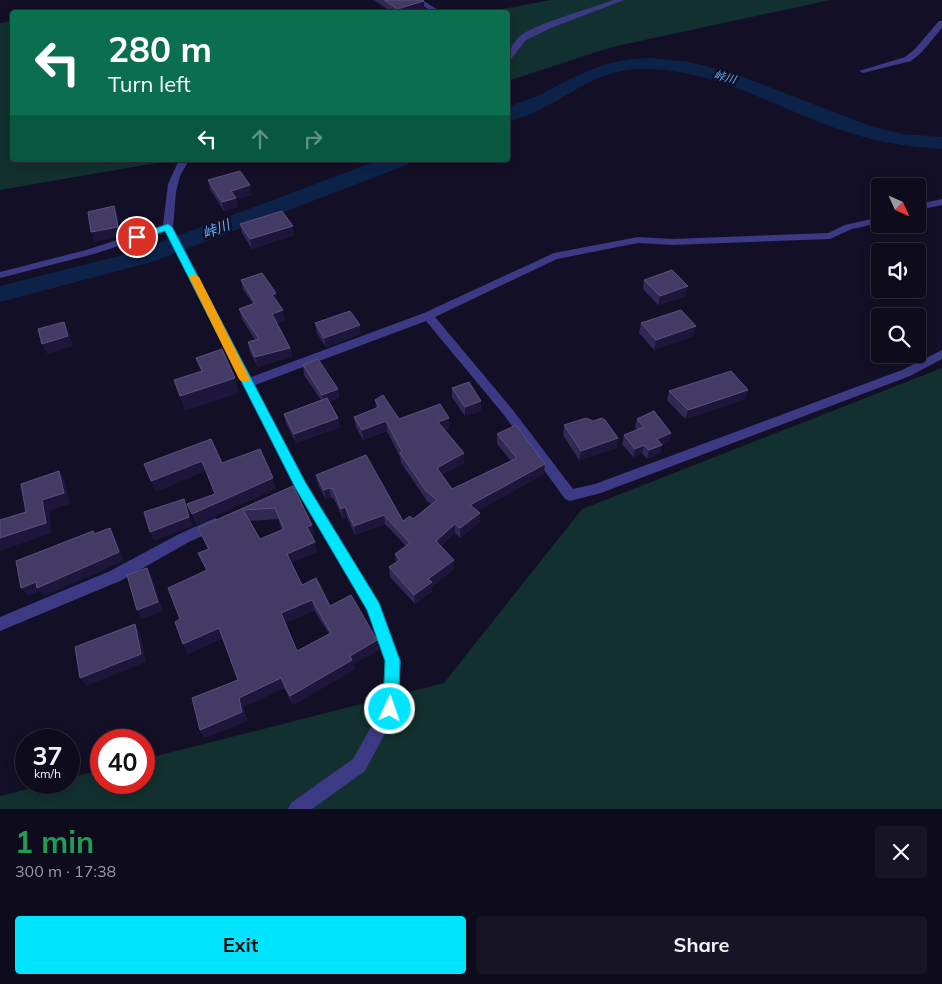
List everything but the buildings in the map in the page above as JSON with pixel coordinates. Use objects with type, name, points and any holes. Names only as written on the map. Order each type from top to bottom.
[{"type":"street","points":[[416,0],[434,10]]},
{"type":"street","points":[[510,54],[523,38],[548,26],[621,0]]},
{"type":"street","points":[[863,71],[908,59],[918,52],[942,23]]},
{"type":"street","points":[[183,162],[177,170],[172,184],[168,227],[247,383],[296,488],[374,607],[393,661],[390,709],[359,765],[297,809]]},
{"type":"street","points":[[926,205],[942,202]]},
{"type":"street","points":[[247,383],[428,316],[554,256],[638,240],[672,242],[830,236],[871,222]]},
{"type":"street","points":[[0,275],[90,252],[168,227]]},
{"type":"street","points":[[428,316],[508,412],[570,494],[596,490],[906,373],[942,354]]},
{"type":"street","points":[[0,624],[115,576],[184,538],[229,518]]},
{"type":"green space","points":[[551,0],[830,0],[612,47],[510,80],[510,10],[497,10]]},
{"type":"green space","points":[[10,21],[10,162],[162,162],[0,190],[0,23]]},
{"type":"green space","points":[[942,368],[942,809],[0,809],[0,796],[15,792],[15,794],[80,794],[80,775],[90,773],[90,794],[155,794],[155,756],[444,683],[582,509]]},
{"type":"waterway","name":"峠川","points":[[510,114],[549,98],[606,69],[623,65],[652,64],[690,67],[727,77],[866,132],[903,140],[942,143]]},
{"type":"waterway","name":"峠川","points":[[0,294],[143,257],[394,162]]},
{"type":"slow traffic","points":[[194,277],[245,379]]},
{"type":"route","points":[[137,237],[168,227],[219,330],[301,486],[330,531],[374,607],[393,661],[390,709]]}]
